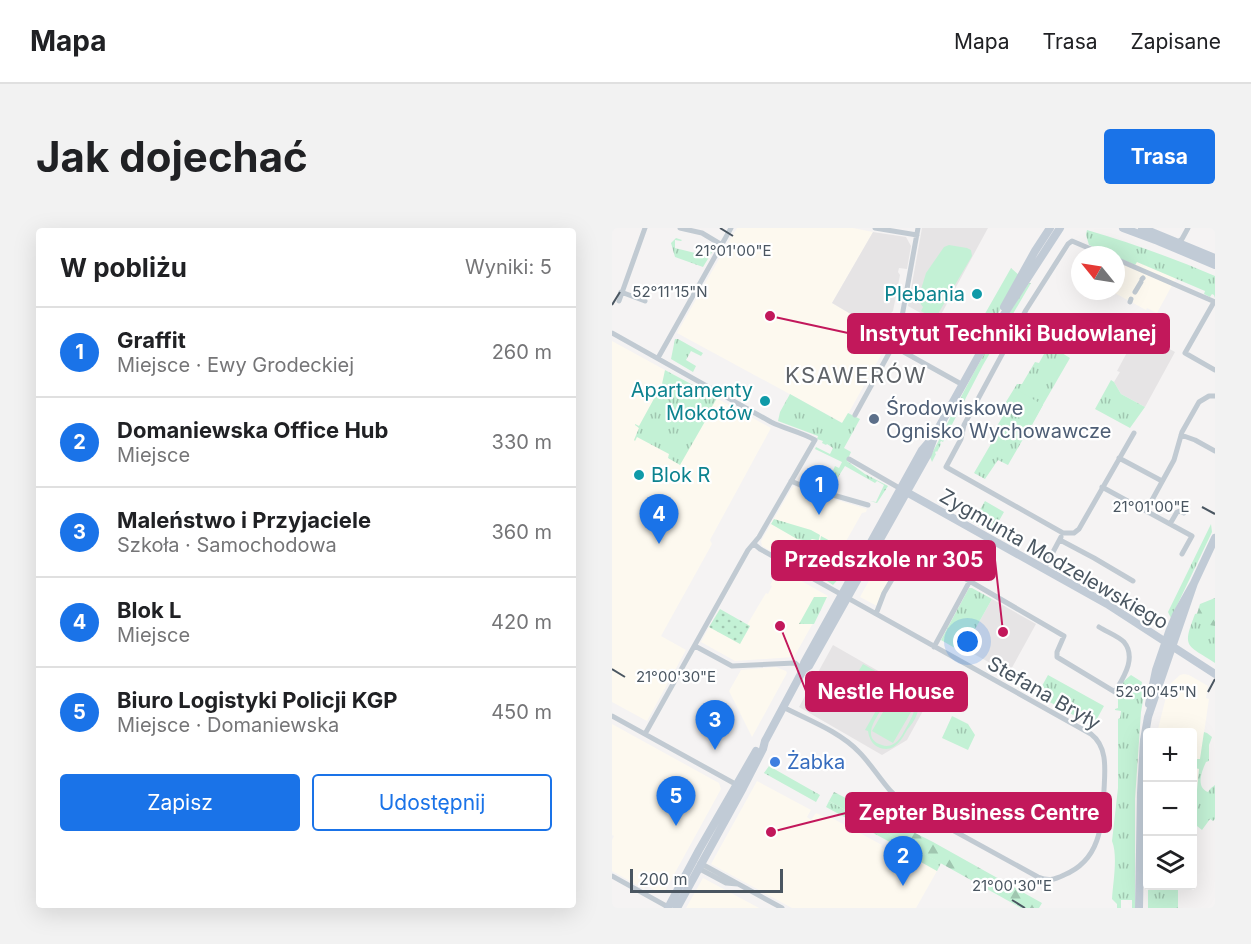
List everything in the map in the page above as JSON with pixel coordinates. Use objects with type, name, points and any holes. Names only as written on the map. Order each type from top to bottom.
[{"type":"street","points":[[619,301],[645,228]]},
{"type":"street","points":[[680,228],[709,236],[722,245]]},
{"type":"street","points":[[658,358],[731,228]]},
{"type":"street","points":[[875,228],[917,235]]},
{"type":"street","points":[[855,415],[899,333],[918,228]]},
{"type":"street","points":[[988,339],[998,315],[1050,228]]},
{"type":"street","points":[[671,908],[693,862],[763,749],[783,707],[803,670],[809,666],[844,596],[904,490],[928,454],[934,436],[988,339],[1059,228]]},
{"type":"street","points":[[1123,228],[1215,264]]},
{"type":"street","points":[[1142,228],[1215,258]]},
{"type":"street","points":[[1178,242],[1188,229]]},
{"type":"street","points":[[1084,246],[1072,241],[1068,244],[1026,310],[964,425],[961,439],[946,467],[1063,533],[1072,533],[1077,531],[1134,432]]},
{"type":"street","points":[[1125,264],[1215,302],[1185,353],[1215,370]]},
{"type":"street","points":[[1135,292],[1142,280]]},
{"type":"street","points":[[621,292],[645,300]]},
{"type":"street","points":[[612,333],[771,422],[814,440],[759,537],[748,550],[645,734]]},
{"type":"street","points":[[893,346],[963,385]]},
{"type":"street","points":[[1146,511],[1174,460],[1181,435],[1199,402],[1209,396],[1215,396]]},
{"type":"street","points":[[1181,435],[1215,451]]},
{"type":"street","points":[[1119,458],[1162,481]]},
{"type":"street","points":[[849,459],[904,490]]},
{"type":"street","points":[[791,481],[868,505]]},
{"type":"street","points":[[1102,487],[1192,536],[1182,554]]},
{"type":"street","name":"Zygmunta Modzelewskiego","points":[[904,490],[1110,606],[1215,674]]},
{"type":"street","points":[[1170,524],[1177,512],[1184,513]]},
{"type":"street","points":[[1044,569],[1063,533]]},
{"type":"street","points":[[1139,908],[1142,764],[1152,687],[1169,645],[1179,609],[1194,584],[1215,538]]},
{"type":"street","points":[[933,646],[992,540]]},
{"type":"street","points":[[1059,540],[1133,581]]},
{"type":"street","name":"Stefana Bryły","points":[[754,544],[1091,734],[1102,750],[1105,764],[1103,815],[1093,849],[1088,859],[1070,873],[1052,880],[1038,877],[905,804],[892,793],[874,769],[851,745],[838,735],[783,707]]},
{"type":"street","points":[[876,614],[884,593],[911,547],[1064,636],[1057,657],[1115,692],[1127,671],[1129,653],[1124,643],[1099,627]]},
{"type":"street","points":[[695,646],[731,666],[795,663],[803,670]]},
{"type":"street","points":[[612,716],[740,787]]},
{"type":"street","points":[[671,908],[700,866],[740,787]]},
{"type":"street","points":[[693,862],[782,908]]},
{"type":"street","points":[[612,876],[671,908]]},
{"type":"shaded area","points":[[737,228],[853,228],[873,232],[832,303],[891,337],[843,423],[677,333],[723,252],[730,246],[728,243]]},
{"type":"shaded area","points":[[922,228],[988,228],[937,322],[908,306]]},
{"type":"shaded area","points":[[873,232],[906,237],[911,246],[907,269],[899,268],[900,275],[893,311],[876,329],[832,303]]},
{"type":"shaded area","points":[[1125,260],[1137,262],[1176,278],[1157,313],[1147,308],[1146,310],[1125,299]]},
{"type":"shaded area","points":[[1138,332],[1175,352],[1145,407],[1121,394],[1114,382],[1120,372],[1117,371]]},
{"type":"shaded area","points":[[612,341],[771,428],[710,540],[712,544],[661,636],[686,650],[647,721],[612,702]]},
{"type":"shaded area","points":[[794,486],[867,509],[862,513],[824,580],[762,546],[761,541]]},
{"type":"shaded area","points":[[888,551],[897,554],[904,552],[877,606],[860,597],[882,557]]},
{"type":"shaded area","points":[[782,570],[828,596],[794,657],[735,661],[701,642],[709,627],[740,643],[750,627],[747,625],[766,593],[768,594],[774,578],[777,579]]},
{"type":"shaded area","points":[[992,599],[1036,624],[1009,673],[970,652],[969,640]]},
{"type":"shaded area","points":[[833,645],[929,700],[907,740],[882,755],[799,707]]},
{"type":"shaded area","points":[[776,667],[787,673],[752,737],[729,691],[741,670]]},
{"type":"shaded area","points":[[1180,675],[1189,675],[1208,686],[1206,698],[1209,699],[1197,790],[1197,728],[1158,728],[1169,685]]},
{"type":"shaded area","points":[[612,724],[719,783],[721,789],[665,891],[659,893],[646,885],[644,889],[612,871],[614,836],[612,835]]},
{"type":"shaded area","points":[[757,781],[811,810],[807,817],[811,820],[816,813],[829,819],[830,817],[882,845],[881,847],[898,858],[902,852],[937,871],[916,908],[792,908],[711,864]]},
{"type":"shaded area","points":[[703,878],[759,908],[686,908]]},
{"type":"green space","points":[[1087,230],[1120,240],[1215,276],[1215,298],[1212,294],[1210,297],[1204,294],[1205,291],[1137,262],[1135,265],[1125,261],[1125,246],[1089,245]]},
{"type":"green space","points":[[676,238],[682,240],[675,240],[675,248],[707,256],[711,248],[705,245],[714,247],[703,267],[675,257],[671,243]]},
{"type":"green space","points":[[949,245],[967,248],[971,250],[972,256],[935,319],[921,311],[923,307],[919,296],[926,273],[944,247]]},
{"type":"green space","points":[[1011,268],[1019,275],[986,336],[982,337],[974,333]]},
{"type":"green space","points":[[1031,283],[983,365],[943,442],[941,441],[932,462],[930,457],[985,352]]},
{"type":"green space","points":[[675,339],[703,353],[701,356],[691,351],[686,360],[696,366],[693,372],[671,359]]},
{"type":"green space","points":[[1049,345],[1070,358],[1008,465],[998,460],[985,479],[974,473],[995,437],[992,434],[1005,413],[1001,410],[1017,384],[1022,384],[1035,362],[1039,363]]},
{"type":"green space","points":[[665,370],[717,398],[680,465],[668,458],[669,454],[637,437],[634,440],[639,428],[635,424],[639,426],[662,384]]},
{"type":"green space","points":[[1111,380],[1121,394],[1145,407],[1130,428],[1095,409]]},
{"type":"green space","points":[[1019,391],[1043,405],[1032,425],[1008,411]]},
{"type":"green space","points":[[790,394],[842,423],[848,413],[860,419],[844,448],[851,452],[847,461],[888,486],[877,503],[870,501],[876,502],[884,485],[877,481],[875,483],[845,466],[830,490],[805,483],[807,481],[813,483],[817,475],[825,479],[822,484],[828,487],[830,484],[826,481],[827,479],[818,473],[820,469],[831,475],[835,466],[839,468],[842,462],[815,449],[816,447],[830,454],[833,448],[817,439],[818,436],[778,421],[780,412]]},
{"type":"green space","points":[[985,501],[1004,512],[992,533],[973,522]]},
{"type":"green space","points":[[774,519],[811,530],[820,535],[818,543],[817,540],[812,539],[809,541],[797,539],[771,524]]},
{"type":"green space","points":[[1211,524],[1212,532],[1171,618],[1168,612]]},
{"type":"green space","points":[[821,536],[834,543],[822,579],[831,547],[826,545],[818,574],[816,576],[810,573]]},
{"type":"green space","points":[[842,548],[852,554],[841,576],[833,585],[824,579]]},
{"type":"green space","points":[[969,588],[992,599],[969,640],[970,650],[963,646],[960,651],[941,640]]},
{"type":"green space","points":[[814,597],[827,597],[814,624],[799,624]]},
{"type":"green space","points":[[1215,598],[1215,626],[1199,623],[1196,617],[1200,604]]},
{"type":"green space","points":[[720,609],[750,626],[740,644],[709,627]]},
{"type":"green space","points":[[1215,609],[1215,663],[1192,648],[1188,639],[1195,614]]},
{"type":"green space","points":[[863,664],[891,680],[880,700],[851,683]]},
{"type":"green space","points":[[1048,675],[1104,706],[1093,726],[1037,695]]},
{"type":"green space","points":[[1131,675],[1142,682],[1141,688],[1145,689],[1141,712],[1135,799],[1135,908],[1132,908],[1132,900],[1121,900],[1121,908],[1117,908],[1117,904],[1112,899],[1115,861],[1112,841],[1118,788],[1118,719],[1121,711],[1115,709],[1118,708],[1120,695],[1118,692],[1124,681]]},
{"type":"green space","points":[[893,681],[897,682],[893,690],[904,690],[916,698],[917,714],[899,742],[892,748],[883,749],[876,746],[871,740],[868,731],[865,730]],"holes":[[[895,692],[907,694],[915,701],[915,706],[912,717],[901,736],[897,742],[887,746],[876,742],[872,739],[871,729],[886,700]]]},
{"type":"green space","points":[[890,700],[911,712],[893,743],[872,731]]},
{"type":"green space","points":[[952,716],[968,724],[975,735],[968,750],[942,738]]},
{"type":"green space","points":[[1204,732],[1212,737],[1209,745],[1209,761],[1206,762],[1201,783],[1204,790],[1208,792],[1215,785],[1215,819],[1213,821],[1210,819],[1202,830],[1197,826],[1199,769],[1197,768],[1197,759],[1200,759]]},
{"type":"green space","points":[[769,766],[820,795],[816,802],[764,773]]},
{"type":"green space","points":[[834,792],[933,842],[1042,903],[1039,908],[1021,908],[829,801]]},
{"type":"green space","points":[[829,801],[941,863],[937,871],[826,807]]},
{"type":"green space","points":[[1148,890],[1178,890],[1178,908],[1148,908]]},
{"type":"place","name":"Plebania","points":[[977,294]]},
{"type":"place","name":"Instytut Techniki Budowlanej","points":[[770,316]]},
{"type":"place","name":"Apartamenty Mokotów","points":[[765,401]]},
{"type":"place","name":"Środowiskowe Ognisko Wychowawcze","points":[[874,419]]},
{"type":"place","name":"Blok R","points":[[639,475]]},
{"type":"place","name":"Graffit","points":[[819,515]]},
{"type":"place","name":"Blok L","points":[[659,544]]},
{"type":"place","name":"Nestle House","points":[[780,626]]},
{"type":"place","name":"Przedszkole nr 305","points":[[1003,632]]},
{"type":"place","name":"Maleństwo i Przyjaciele","points":[[715,750]]},
{"type":"place","name":"Żabka","points":[[775,762]]},
{"type":"place","name":"Biuro Logistyki Policji KGP","points":[[676,826]]},
{"type":"place","name":"Zepter Business Centre","points":[[771,832]]},
{"type":"place","name":"Domaniewska Office Hub","points":[[903,886]]},
{"type":"district","name":"KSAWERÓW","points":[[856,375]]}]
